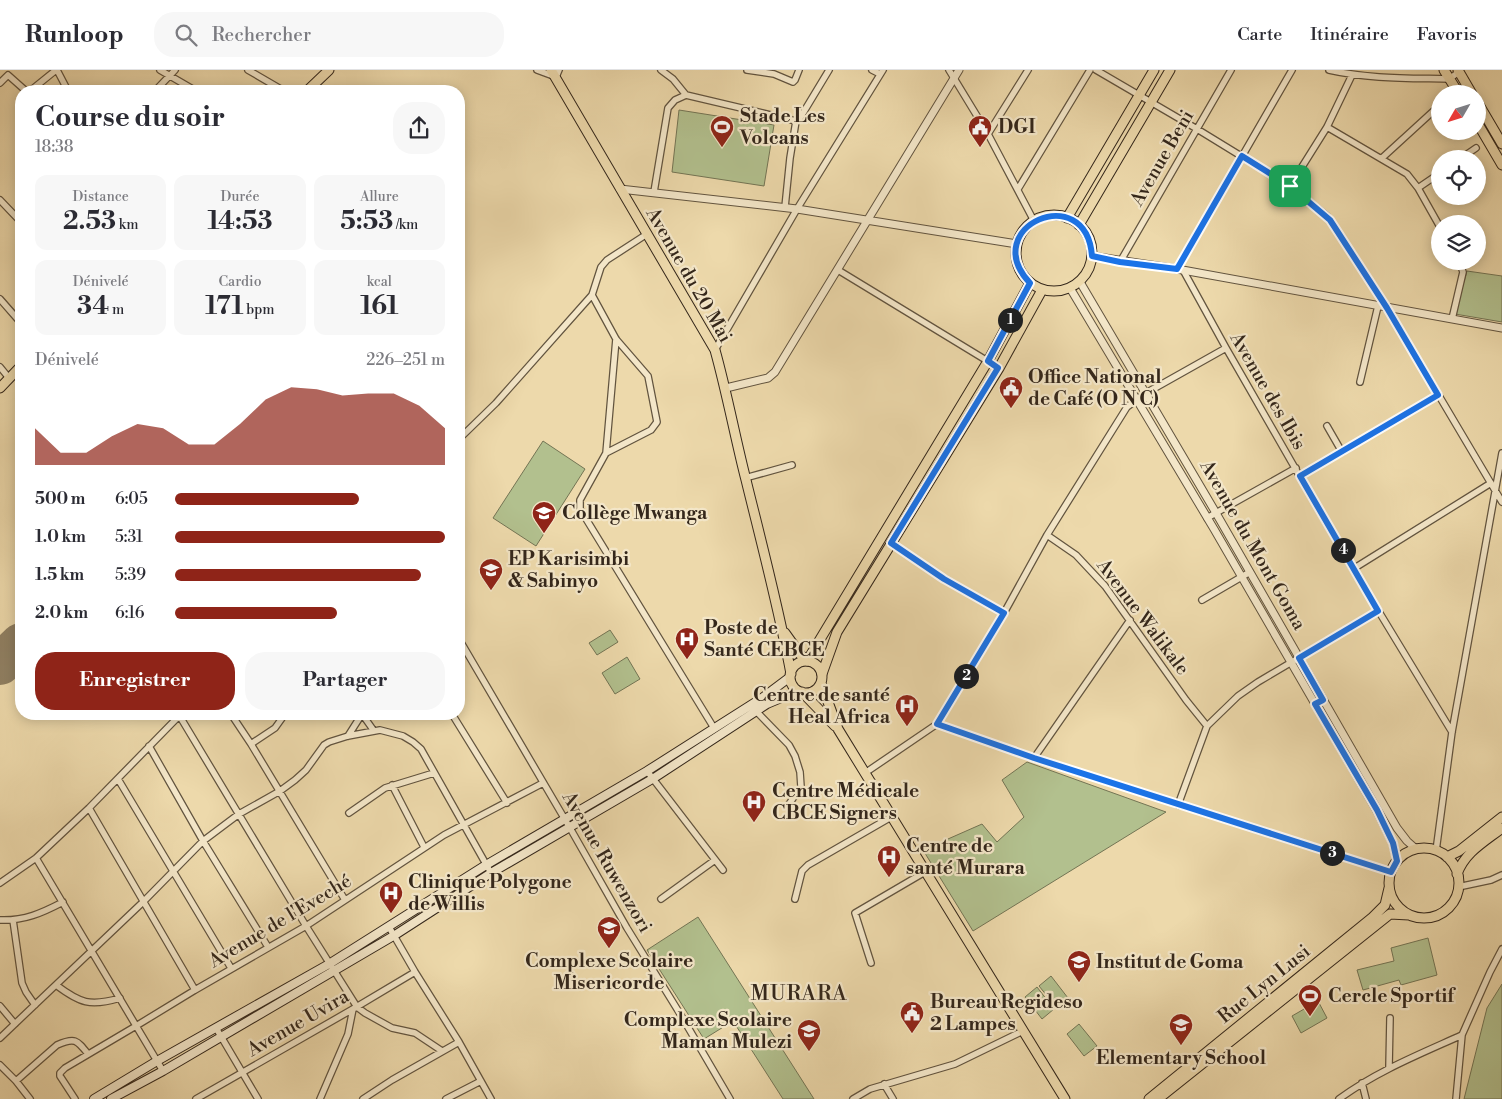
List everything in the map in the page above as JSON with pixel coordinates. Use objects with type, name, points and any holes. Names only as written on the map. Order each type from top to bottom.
[{"type":"main road","points":[[314,85],[328,70]]},
{"type":"main road","points":[[1067,218],[1154,70]]},
{"type":"main road","points":[[1079,225],[1170,70]]},
{"type":"main road","points":[[1444,70],[1452,85]]},
{"type":"main road","points":[[1459,71],[1466,84]]},
{"type":"main road","name":"Avenue du 20 Mai","points":[[556,72],[620,189],[715,350],[726,388],[745,478],[783,630],[790,676]]},
{"type":"main road","points":[[1486,117],[1502,144]]},
{"type":"main road","points":[[1486,138],[1502,165]]},
{"type":"main road","points":[[1056,215],[1067,218],[1079,225],[1086,234],[1091,245],[1092,256],[1090,266],[1080,282],[1070,288],[1051,292],[1042,290],[1030,283],[1018,266],[1016,255],[1020,235],[1026,227],[1045,216],[1056,215]]},
{"type":"main road","points":[[111,1099],[163,1071],[332,967],[389,927],[486,865],[648,771],[790,676],[797,664],[806,661],[988,361],[1030,283]]},
{"type":"main road","points":[[99,1098],[157,1061],[216,1028],[394,935],[491,873],[654,778],[767,704],[800,692],[811,692],[818,687],[837,632],[998,368],[1042,290]]},
{"type":"main road","points":[[0,388],[15,372]]},
{"type":"main road","points":[[783,630],[806,661],[816,665],[838,729],[1065,1099]]},
{"type":"main road","points":[[790,676],[792,685],[838,729]]},
{"type":"main road","points":[[629,782],[634,789]]},
{"type":"main road","points":[[1447,857],[1459,852],[1502,817]]},
{"type":"main road","points":[[1457,874],[1462,861],[1502,828]]},
{"type":"main road","points":[[1416,849],[1436,850],[1447,857],[1453,864],[1457,874],[1458,887],[1453,903],[1441,914],[1425,918],[1409,915],[1395,902],[1389,888],[1391,872],[1397,861],[1416,849]]},
{"type":"main road","name":"Rue Lyn Lusi","points":[[1153,1098],[1373,916],[1385,905],[1389,888]]},
{"type":"main road","name":"Rue Lyn Lusi","points":[[1153,1098],[1390,914],[1409,915]]},
{"type":"street","points":[[37,85],[56,70],[65,85]]},
{"type":"street","points":[[160,70],[186,85]]},
{"type":"street","points":[[161,85],[175,70]]},
{"type":"street","points":[[248,70],[274,85]]},
{"type":"street","points":[[537,70],[556,72]]},
{"type":"street","points":[[661,70],[686,95],[796,121]]},
{"type":"street","points":[[747,70],[774,74],[793,82],[796,80],[799,70]]},
{"type":"street","points":[[785,207],[796,121],[800,118],[829,70]]},
{"type":"street","points":[[715,350],[797,209],[882,72],[872,70]]},
{"type":"street","points":[[949,70],[988,134],[1034,221]]},
{"type":"street","points":[[726,388],[772,376],[959,70]]},
{"type":"street","points":[[988,134],[1028,70]]},
{"type":"street","points":[[1018,189],[1090,70]]},
{"type":"street","points":[[1096,70],[1197,128],[1290,186],[1330,220],[1387,308],[1502,502]]},
{"type":"street","name":"Avenue Beni","points":[[1120,262],[1231,70]]},
{"type":"street","points":[[1180,269],[1292,70]]},
{"type":"street","points":[[1329,70],[1352,75],[1449,79],[1459,71]]},
{"type":"street","points":[[0,83],[5,73],[19,85]]},
{"type":"street","points":[[1290,186],[1327,127],[1352,75]]},
{"type":"street","points":[[654,192],[668,108],[675,100],[686,95]]},
{"type":"street","points":[[1382,158],[1431,113]]},
{"type":"street","points":[[1327,127],[1407,174],[1418,188],[1433,215]]},
{"type":"street","points":[[1418,188],[1431,179]]},
{"type":"street","points":[[620,189],[785,207],[1017,244]]},
{"type":"street","points":[[0,200],[15,214]]},
{"type":"street","points":[[465,433],[496,403],[592,295],[601,267],[607,260],[647,234]]},
{"type":"street","points":[[1092,256],[1120,262],[1180,269],[1502,328]]},
{"type":"street","name":"Avenue des Ibis","points":[[1180,269],[1353,569],[1452,732]]},
{"type":"street","points":[[838,270],[998,368]]},
{"type":"street","points":[[1452,319],[1461,270]]},
{"type":"street","name":"Avenue du Mont Goma","points":[[1080,282],[1216,513],[1397,828],[1416,849]]},
{"type":"street","points":[[1070,288],[1377,810],[1393,843],[1397,861]]},
{"type":"street","points":[[592,295],[616,339],[648,376],[657,422],[651,430],[606,453]]},
{"type":"street","points":[[0,299],[15,316]]},
{"type":"street","points":[[1360,382],[1378,306]]},
{"type":"street","points":[[616,339],[606,453],[580,500],[580,509],[714,728]]},
{"type":"street","points":[[865,773],[937,724],[1004,613],[1047,535],[1127,408],[1136,399],[1226,348]]},
{"type":"street","points":[[0,367],[9,378]]},
{"type":"street","points":[[1300,476],[1438,395]]},
{"type":"street","points":[[1327,426],[1342,452]]},
{"type":"street","points":[[1436,850],[1452,732],[1502,453]]},
{"type":"street","points":[[745,478],[792,465]]},
{"type":"street","points":[[1207,518],[1296,468]]},
{"type":"street","points":[[1353,569],[1490,483]]},
{"type":"street","name":"Avenue Walikale","points":[[1047,535],[1076,555],[1105,586],[1186,700],[1207,726]]},
{"type":"street","points":[[891,543],[944,579],[1004,613]]},
{"type":"street","points":[[1202,600],[1250,572]]},
{"type":"street","points":[[1263,615],[1272,610]]},
{"type":"street","points":[[1178,805],[1207,726],[1238,696],[1290,662],[1378,611]]},
{"type":"street","points":[[1034,758],[1130,620]]},
{"type":"street","name":"Avenue Ruwenzori","points":[[465,649],[627,928],[730,1099]]},
{"type":"street","points":[[1315,704],[1323,700]]},
{"type":"street","points":[[756,711],[789,744],[795,756],[800,772],[801,787],[789,804]]},
{"type":"street","points":[[0,883],[36,858],[89,808],[175,720]]},
{"type":"street","points":[[183,720],[355,1008],[392,1028],[415,1033],[442,1052]]},
{"type":"street","points":[[235,720],[345,900]]},
{"type":"street","points":[[251,744],[275,728],[281,720]]},
{"type":"street","points":[[348,736],[358,720]]},
{"type":"street","points":[[366,720],[374,731]]},
{"type":"street","points":[[456,720],[507,803]]},
{"type":"street","points":[[937,724],[1178,805],[1391,872]]},
{"type":"street","points":[[0,1038],[143,902],[203,841],[239,814],[280,791],[306,770],[324,745],[334,739],[374,731],[392,732],[413,742],[421,749],[491,873]]},
{"type":"street","points":[[149,746],[203,841],[268,948]]},
{"type":"street","points":[[648,771],[723,870]]},
{"type":"street","points":[[349,813],[392,785],[434,773]]},
{"type":"street","points":[[118,779],[231,968]]},
{"type":"street","name":"Avenue de l'Eveché","points":[[75,1099],[60,1073],[65,1068],[231,968],[306,926],[424,847],[543,783]]},
{"type":"street","points":[[392,785],[424,847]]},
{"type":"street","points":[[89,808],[194,990]]},
{"type":"street","points":[[795,899],[802,871],[808,865],[891,817]]},
{"type":"street","points":[[36,858],[163,1071]]},
{"type":"street","points":[[660,899],[715,860]]},
{"type":"street","points":[[871,962],[855,913],[925,872]]},
{"type":"street","points":[[1458,887],[1491,880],[1502,875]]},
{"type":"street","points":[[0,920],[35,916],[63,902]]},
{"type":"street","points":[[13,920],[22,983],[35,1005]]},
{"type":"street","points":[[389,927],[459,1042],[491,1099]]},
{"type":"street","points":[[1456,1099],[1462,1035],[1502,949]]},
{"type":"street","name":"Avenue Uvira","points":[[196,1099],[415,972]]},
{"type":"street","points":[[56,985],[72,997],[94,1003],[102,1003],[120,998]]},
{"type":"street","points":[[0,1006],[15,1024]]},
{"type":"street","points":[[320,1099],[350,1028],[355,1008]]},
{"type":"street","points":[[1389,1067],[1390,1018]]},
{"type":"street","points":[[216,1028],[258,1099]]},
{"type":"street","points":[[853,1099],[870,1089],[884,1084],[955,1064],[1023,1031]]},
{"type":"street","points":[[1339,1099],[1389,1067],[1462,1035]]},
{"type":"street","points":[[16,1081],[57,1045],[65,1041],[74,1040],[78,1042],[88,1054]]},
{"type":"street","points":[[363,1099],[392,1080],[459,1042]]},
{"type":"street","points":[[0,1064],[30,1099]]},
{"type":"street","points":[[446,1099],[481,1081]]},
{"type":"street","points":[[1362,1083],[1366,1099]]},
{"type":"street","points":[[884,1084],[893,1099]]},
{"type":"green space","name":"Stade Les Volcans","points":[[679,110],[774,125],[764,186],[672,172]]},
{"type":"green space","points":[[1467,271],[1502,276],[1502,322],[1455,314]]},
{"type":"green space","points":[[543,441],[585,469],[536,546],[493,518]]},
{"type":"green space","points":[[610,630],[618,642],[597,655],[589,643]]},
{"type":"green space","points":[[627,657],[640,679],[615,694],[602,673]]},
{"type":"green space","points":[[1027,762],[1166,812],[973,931],[923,850],[982,824],[997,842],[1024,817],[1002,780]]},
{"type":"green space","points":[[698,917],[814,1099],[783,1099],[733,1021],[704,1039],[647,950]]},
{"type":"green space","points":[[1428,938],[1437,975],[1401,985],[1399,980],[1363,990],[1357,970],[1394,961],[1391,948]]},
{"type":"green space","points":[[1051,976],[1068,998],[1056,1007],[1039,986]]},
{"type":"green space","points":[[1502,984],[1502,1099],[1464,1099],[1487,1008]]},
{"type":"green space","points":[[1037,987],[1054,1009],[1042,1019],[1025,997]]},
{"type":"green space","name":"Cercle Sportif","points":[[1318,1001],[1327,1018],[1301,1033],[1292,1016]]},
{"type":"green space","points":[[1079,1024],[1097,1046],[1084,1056],[1067,1034]]},
{"type":"runway","points":[[0,664],[15,650]]},
{"type":"place","name":"Stade Les Volcans","points":[[722,148]]},
{"type":"place","name":"DGI","points":[[980,148]]},
{"type":"place","name":"Office National de Café (O N C)","points":[[1011,409]]},
{"type":"place","name":"Collège Mwanga","points":[[544,534]]},
{"type":"place","name":"EP Karisimbi & Sabinyo","points":[[491,591]]},
{"type":"place","name":"Poste de Santé CEBCE","points":[[687,660]]},
{"type":"place","name":"Centre de santé Heal Africa","points":[[907,727]]},
{"type":"place","name":"Centre Médicale CBCE Signers","points":[[754,823]]},
{"type":"place","name":"Centre de santé Murara","points":[[889,878]]},
{"type":"place","name":"Clinique Polygone de Willis","points":[[391,914]]},
{"type":"place","name":"Complexe Scolaire Misericorde","points":[[609,949]]},
{"type":"place","name":"Institut de Goma","points":[[1079,983]]},
{"type":"place","name":"Cercle Sportif","points":[[1310,1017]]},
{"type":"place","name":"Bureau Regideso 2 Lampes","points":[[912,1034]]},
{"type":"place","name":"Elementary School","points":[[1181,1046]]},
{"type":"place","name":"Complexe Scolaire Maman Mulezi","points":[[809,1052]]},
{"type":"district","name":"MURARA","points":[[799,994]]},
{"type":"route","points":[[1242,156],[1290,186],[1322,211],[1330,220],[1387,308],[1438,395],[1300,476],[1378,611],[1299,658],[1323,700],[1315,704],[1390,835],[1397,856],[1397,861],[1391,872],[1178,805],[937,724],[1004,613],[944,579],[891,543],[998,368],[988,361],[1030,283],[1018,266],[1016,255],[1020,235],[1026,227],[1045,216],[1056,215],[1067,218],[1079,225],[1086,234],[1091,245],[1092,256],[1120,262],[1177,269],[1242,156]]}]
